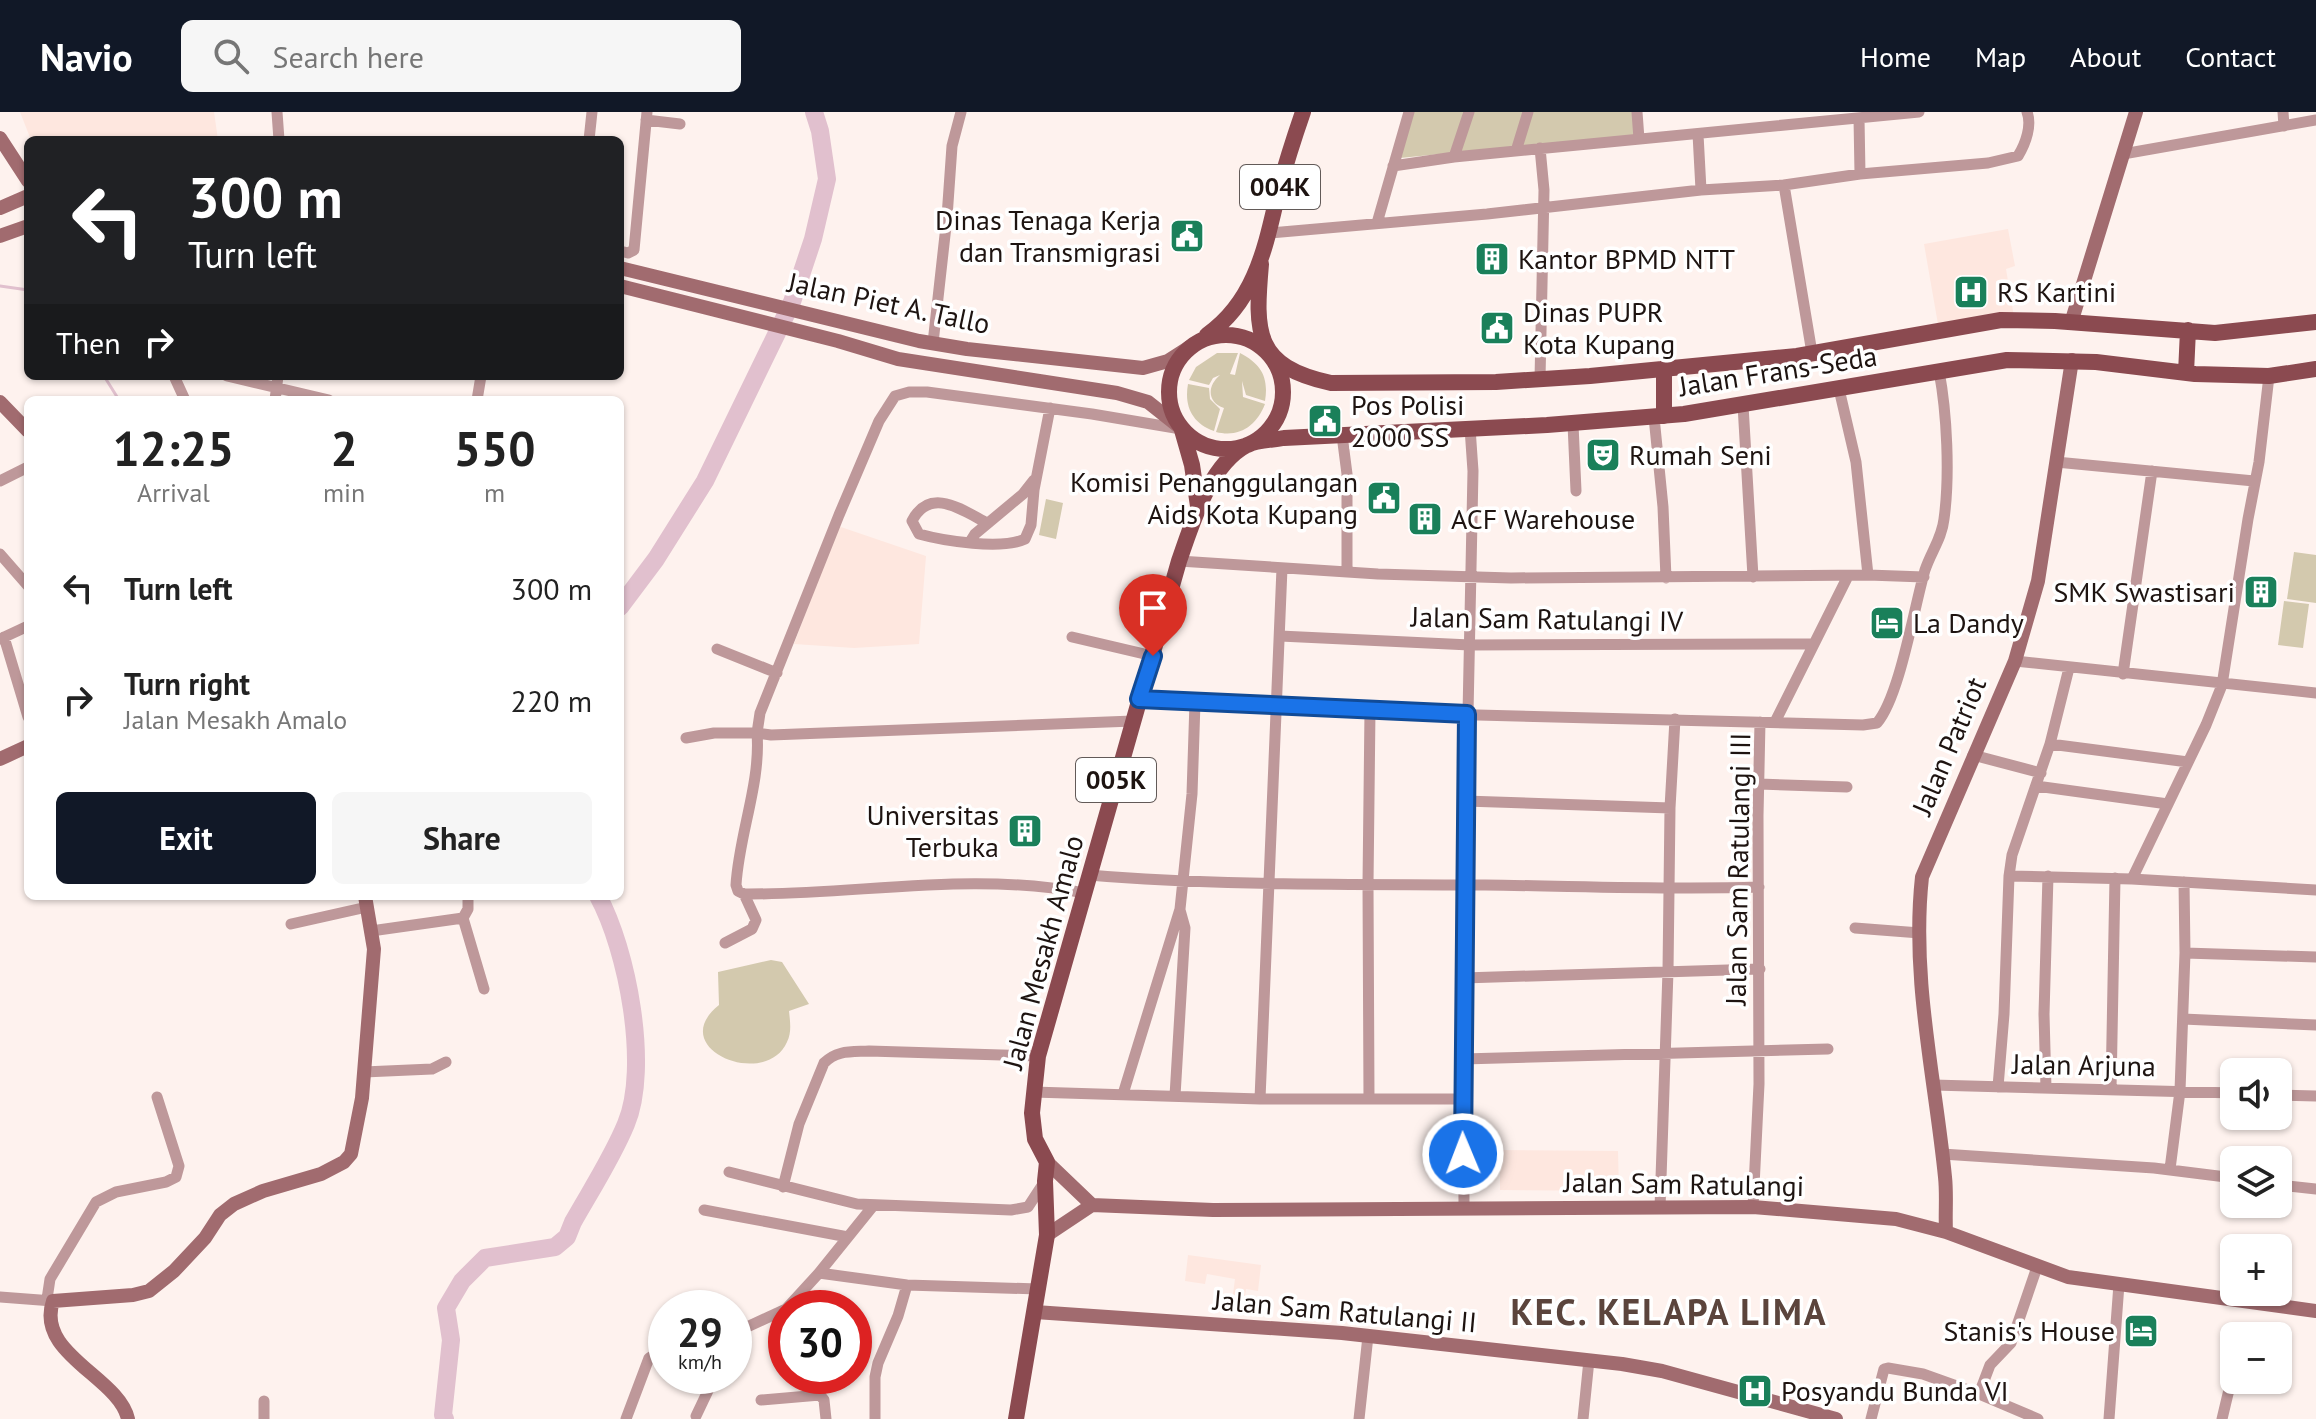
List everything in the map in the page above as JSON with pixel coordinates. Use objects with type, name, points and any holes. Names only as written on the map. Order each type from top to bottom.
[{"type":"main road","name":"004K","points":[[1270,354],[1261,335],[1257,310],[1261,264],[1288,156],[1303,112]]},
{"type":"main road","name":"004K","points":[[1193,345],[1223,324],[1241,302],[1261,264]]},
{"type":"main road","name":"Jalan Frans-Seda","points":[[1270,354],[1304,377],[1331,383],[1464,383],[1540,379],[1812,353],[2001,320],[2215,333],[2316,322]]},
{"type":"main road","points":[[2186,373],[2188,330]]},
{"type":"main road","points":[[1227,334],[1250,340],[1270,354],[1276,364],[1283,387],[1280,411],[1268,431],[1248,445],[1212,448],[1191,438],[1170,408],[1168,384],[1176,362],[1193,345],[1203,339],[1227,334]]},
{"type":"main road","name":"Jalan Frans-Seda","points":[[1248,445],[1284,438],[1573,424],[1659,416],[1743,405],[2007,360],[2072,360],[2186,373],[2269,376],[2316,369]]},
{"type":"main road","points":[[1659,416],[1664,368]]},
{"type":"main road","name":"Jalan Mesakh Amalo","points":[[1182,429],[1192,465],[1198,506]]},
{"type":"main road","name":"Jalan Mesakh Amalo","points":[[1016,1419],[1047,1235],[1047,1162],[1035,1139],[1033,1092],[1038,1056],[1179,561],[1198,506],[1225,464],[1248,445]]},
{"type":"street","points":[[277,112],[279,136]]},
{"type":"street","points":[[589,136],[592,112]]},
{"type":"street","points":[[933,343],[952,146],[961,112]]},
{"type":"street","points":[[1377,223],[1409,112]]},
{"type":"street","points":[[1454,157],[1469,112]]},
{"type":"street","points":[[1516,151],[1528,112]]},
{"type":"street","points":[[1637,112],[1639,139]]},
{"type":"street","points":[[1393,166],[1454,157],[1698,134],[1795,117],[1859,118],[1919,112]]},
{"type":"street","points":[[1270,233],[1988,163],[2015,158],[2025,144],[2027,112]]},
{"type":"street","points":[[2071,323],[2136,112]]},
{"type":"street","points":[[2283,112],[2284,126]]},
{"type":"street","points":[[624,252],[634,250],[647,116],[680,124]]},
{"type":"street","points":[[1859,118],[1860,174]]},
{"type":"street","points":[[2123,154],[2316,120]]},
{"type":"street","points":[[1698,134],[1701,190]]},
{"type":"street","points":[[0,138],[24,175]]},
{"type":"street","points":[[1540,148],[1544,190],[1540,379]]},
{"type":"street","points":[[1784,185],[1812,353]]},
{"type":"street","points":[[0,208],[24,198]]},
{"type":"street","points":[[0,236],[24,227]]},
{"type":"street","name":"Jalan Piet A. Tallo","points":[[624,269],[933,343],[1143,368],[1168,361],[1193,345]]},
{"type":"street","name":"Jalan Piet A. Tallo","points":[[624,287],[898,359],[1127,396],[1148,402],[1182,429]]},
{"type":"street","name":"Jalan Patriot","points":[[1946,1232],[1942,1154],[1924,1026],[1918,907],[1923,869],[2015,661],[2038,581],[2072,360]]},
{"type":"street","name":"Jalan Sam Ratulangi III","points":[[1753,1207],[1760,1049],[1760,722],[1877,723],[1895,684],[1924,577],[1942,534],[1946,504],[1943,392],[1939,371]]},
{"type":"street","points":[[2132,879],[2222,685],[2259,462],[2269,376]]},
{"type":"street","points":[[244,380],[312,396]]},
{"type":"street","points":[[1839,389],[1856,462],[1868,575]]},
{"type":"street","points":[[1084,893],[1051,887],[974,885],[912,885],[801,894],[744,894],[738,891],[737,862],[753,784],[760,713],[869,444],[895,396],[927,392],[1182,429]]},
{"type":"street","points":[[0,402],[24,427]]},
{"type":"street","points":[[1743,405],[1753,577]]},
{"type":"street","points":[[987,523],[940,502],[925,504],[918,509],[912,521],[919,534],[990,545],[1018,543],[1025,539],[1031,525],[1036,476],[1050,408]]},
{"type":"street","points":[[1659,416],[1666,578]]},
{"type":"street","points":[[1573,424],[1576,491]]},
{"type":"street","points":[[1464,1208],[1465,801],[1473,471],[1470,428]]},
{"type":"street","points":[[1342,435],[1347,474],[1347,572]]},
{"type":"street","points":[[2056,462],[2254,481]]},
{"type":"street","points":[[0,481],[24,469]]},
{"type":"street","points":[[2123,674],[2152,471]]},
{"type":"street","points":[[970,542],[987,523],[1023,494],[1036,476]]},
{"type":"street","points":[[1,557],[24,582]]},
{"type":"street","points":[[1179,561],[1471,576],[1924,577]]},
{"type":"street","points":[[1260,1099],[1282,568]]},
{"type":"street","points":[[1775,722],[1848,576]]},
{"type":"street","points":[[24,628],[2,638],[24,705]]},
{"type":"street","name":"Jalan Sam Ratulangi IV","points":[[1280,636],[1470,645],[1814,644]]},
{"type":"street","points":[[1072,637],[1153,656]]},
{"type":"street","points":[[717,649],[777,673]]},
{"type":"street","points":[[2015,661],[2316,693]]},
{"type":"street","points":[[1998,1087],[2012,855],[2050,744],[2069,668]]},
{"type":"street","points":[[1139,699],[1277,707],[1760,722]]},
{"type":"street","points":[[1123,1094],[1180,909],[1185,883],[1195,702]]},
{"type":"street","points":[[1369,1099],[1370,710]]},
{"type":"street","points":[[1660,1208],[1675,719]]},
{"type":"street","points":[[686,738],[714,733],[771,735],[1133,721]]},
{"type":"street","points":[[2050,744],[2188,762]]},
{"type":"street","points":[[0,759],[24,748]]},
{"type":"street","points":[[1973,755],[2041,773]]},
{"type":"street","points":[[1759,784],[1847,787]]},
{"type":"street","points":[[2036,786],[2168,804]]},
{"type":"street","points":[[1465,801],[1670,808]]},
{"type":"street","points":[[1089,875],[1185,883],[1669,890],[1759,887]]},
{"type":"street","points":[[2009,876],[2115,878],[2316,890]]},
{"type":"street","points":[[2046,1088],[2044,1014],[2048,876]]},
{"type":"street","points":[[2111,1090],[2115,878]]},
{"type":"street","points":[[2170,1169],[2180,1091],[2184,882]]},
{"type":"street","points":[[725,943],[755,925],[755,915],[744,894]]},
{"type":"street","points":[[468,900],[468,909],[463,918],[484,989]]},
{"type":"street","points":[[0,1297],[50,1300],[133,1295],[149,1291],[174,1271],[205,1238],[220,1215],[234,1204],[263,1191],[321,1174],[344,1162],[354,1145],[362,1098],[374,949],[366,902],[291,924]]},
{"type":"street","points":[[1175,1096],[1185,928],[1180,909]]},
{"type":"street","points":[[371,931],[463,918]]},
{"type":"street","points":[[1855,928],[1920,933]]},
{"type":"street","points":[[2185,953],[2316,957]]},
{"type":"street","points":[[1463,978],[1760,969]]},
{"type":"street","points":[[2183,1019],[2316,1025]]},
{"type":"street","points":[[1463,1059],[1828,1049]]},
{"type":"street","points":[[783,1187],[799,1124],[824,1063],[831,1056],[842,1052],[869,1051],[1038,1056]]},
{"type":"street","points":[[364,1072],[432,1069],[446,1062]]},
{"type":"street","name":"Jalan Arjuna","points":[[1933,1085],[2220,1092]]},
{"type":"street","points":[[1033,1092],[1260,1099],[1462,1099]]},
{"type":"street","points":[[2292,1095],[2316,1096]]},
{"type":"street","points":[[128,1419],[123,1404],[80,1366],[58,1338],[50,1316],[50,1300],[53,1273],[96,1202],[116,1192],[166,1182],[176,1177],[179,1166],[157,1097]]},
{"type":"street","points":[[1942,1154],[2170,1169],[2220,1176]]},
{"type":"street","points":[[1047,1162],[1092,1205],[1047,1235]]},
{"type":"street","points":[[729,1172],[831,1200],[873,1206],[1022,1209],[1033,1202],[1045,1181]]},
{"type":"street","points":[[2292,1186],[2316,1189]]},
{"type":"street","name":"Jalan Sam Ratulangi","points":[[1092,1205],[1213,1210],[1753,1207],[1896,1219],[1946,1232],[2068,1277],[2316,1311]]},
{"type":"street","points":[[803,1290],[873,1206]]},
{"type":"street","points":[[704,1210],[848,1237]]},
{"type":"street","points":[[1979,1394],[1990,1365],[2011,1343],[2037,1267]]},
{"type":"street","points":[[819,1273],[907,1285],[1038,1289]]},
{"type":"street","points":[[2109,1419],[2119,1284]]},
{"type":"street","points":[[875,1419],[878,1363],[907,1285]]},
{"type":"street","name":"Jalan Sam Ratulangi II","points":[[1035,1312],[1368,1336],[1589,1360],[1662,1371],[1836,1419]]},
{"type":"street","points":[[1359,1419],[1368,1336]]},
{"type":"street","points":[[1583,1419],[1589,1360]]},
{"type":"street","points":[[626,1419],[648,1361]]},
{"type":"street","points":[[1871,1419],[1884,1369],[1896,1368],[1958,1386],[2038,1419]]},
{"type":"street","points":[[696,1416],[706,1394]]},
{"type":"street","points":[[2222,1419],[2228,1394]]},
{"type":"street","points":[[761,1400],[820,1395],[824,1400],[826,1419]]},
{"type":"street","points":[[264,1401],[264,1419]]},
{"type":"shaded area","points":[[20,112],[214,112],[217,136],[29,136]]},
{"type":"shaded area","points":[[1413,112],[1633,112],[1634,135],[1400,158]]},
{"type":"shaded area","name":"RS Kartini","points":[[2008,229],[2015,266],[2006,269],[2014,317],[1939,330],[1924,244]]},
{"type":"shaded area","points":[[1217,353],[1238,353],[1230,374],[1235,375],[1240,353],[1247,357],[1262,372],[1266,385],[1265,401],[1246,395],[1242,381],[1243,397],[1265,404],[1252,424],[1233,433],[1216,432],[1224,408],[1214,402],[1211,389],[1220,375],[1213,378],[1209,385],[1189,380],[1196,367]]},
{"type":"shaded area","points":[[1188,384],[1209,388],[1210,399],[1220,409],[1214,431],[1206,428],[1191,413],[1187,400]]},
{"type":"shaded area","points":[[1046,499],[1063,503],[1056,539],[1039,535]]},
{"type":"shaded area","points":[[838,526],[926,556],[919,644],[854,648],[794,644]]},
{"type":"shaded area","points":[[2294,552],[2316,555],[2316,603],[2287,599]]},
{"type":"shaded area","points":[[2284,601],[2309,604],[2303,648],[2278,645]]},
{"type":"shaded area","points":[[771,960],[782,962],[809,1004],[789,1011],[789,1038],[776,1056],[760,1063],[742,1063],[724,1058],[711,1049],[703,1036],[705,1021],[719,1005],[718,972]]},
{"type":"shaded area","points":[[1500,1150],[1618,1151],[1619,1191],[1500,1190]]},
{"type":"shaded area","points":[[1188,1255],[1261,1265],[1258,1291],[1246,1289],[1243,1310],[1231,1309],[1235,1279],[1207,1274],[1205,1284],[1185,1281]]},
{"type":"waterway","points":[[624,602],[656,559],[705,481],[792,302],[813,239],[827,179],[814,112]]},
{"type":"waterway","points":[[0,286],[24,289]]},
{"type":"waterway","points":[[106,380],[116,396]]},
{"type":"waterway","points":[[445,1419],[451,1340],[446,1308],[462,1281],[485,1258],[555,1247],[567,1237],[626,1124],[636,1072],[632,1008],[618,946],[600,900]]},
{"type":"place","name":"Dinas Tenaga Kerja dan Transmigrasi","points":[[1187,236]]},
{"type":"place","name":"Kantor BPMD NTT","points":[[1492,259]]},
{"type":"place","name":"RS Kartini","points":[[1971,292]]},
{"type":"place","name":"Dinas PUPR Kota Kupang","points":[[1497,328]]},
{"type":"place","name":"Pos Polisi 2000 SS","points":[[1325,421]]},
{"type":"place","name":"Rumah Seni","points":[[1603,455]]},
{"type":"place","name":"Komisi Penanggulangan Aids Kota Kupang","points":[[1384,498]]},
{"type":"place","name":"ACF Warehouse","points":[[1425,519]]},
{"type":"place","name":"SMK Swastisari","points":[[2261,592]]},
{"type":"place","name":"La Dandy","points":[[1887,623]]},
{"type":"place","name":"Universitas Terbuka","points":[[1025,831]]},
{"type":"place","name":"Stanis's House","points":[[2141,1331]]},
{"type":"place","name":"Posyandu Bunda VI","points":[[1755,1391]]},
{"type":"district","name":"KEC. KELAPA LIMA","points":[[1669,1312]]},
{"type":"route","points":[[1153,656],[1139,699],[1467,714],[1463,1154]]}]
